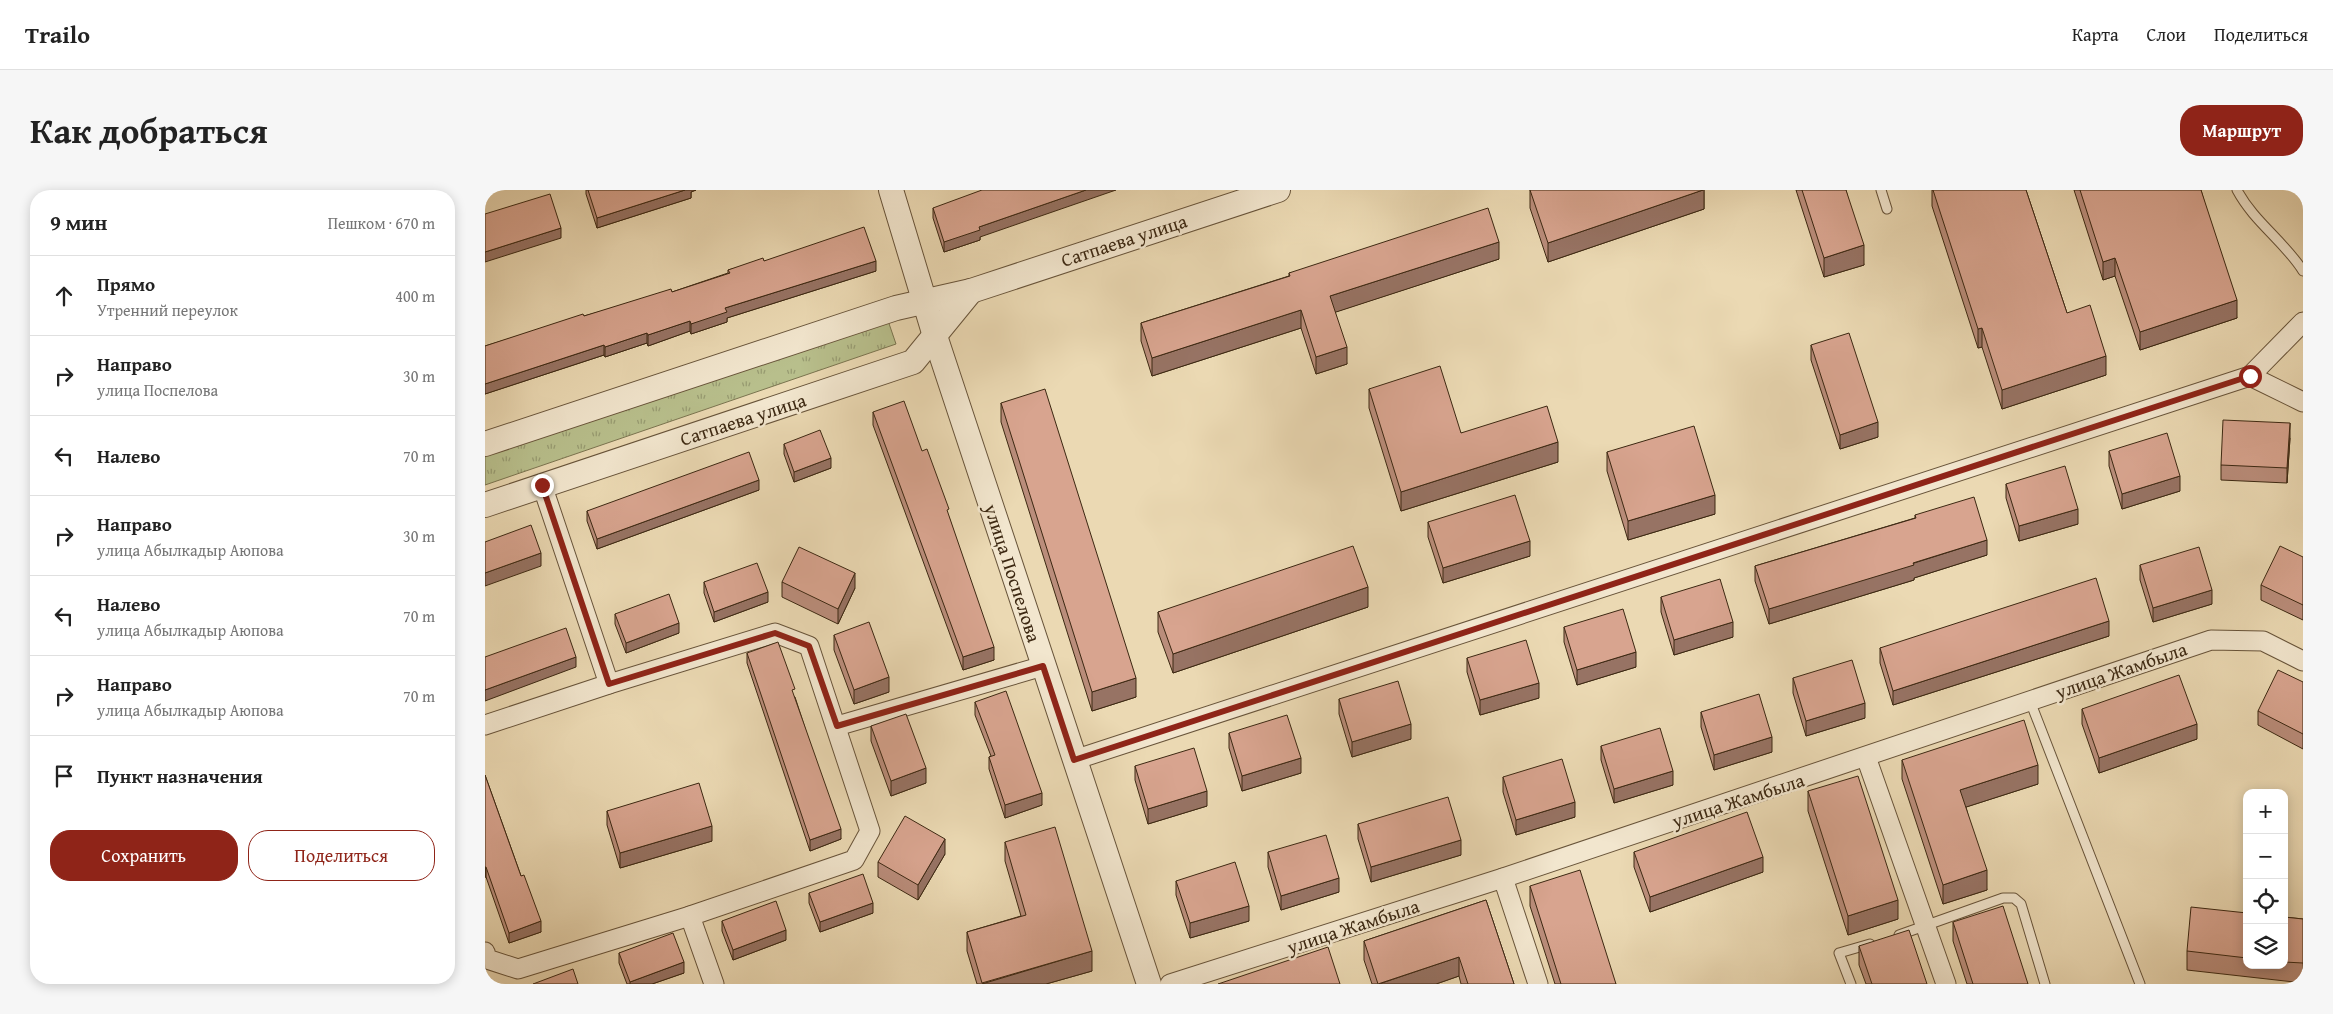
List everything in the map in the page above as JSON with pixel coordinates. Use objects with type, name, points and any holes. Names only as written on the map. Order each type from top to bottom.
[{"type":"street","name":"улица Поспелова","points":[[891,190],[926,300],[935,336],[1149,984]]},
{"type":"street","name":"Сатпаева улица","points":[[485,444],[896,308],[971,291],[1278,190]]},
{"type":"street","name":"Сатпаева улица","points":[[485,505],[913,362],[971,291]]},
{"type":"street","points":[[1074,760],[2250,376],[2303,322]]},
{"type":"street","points":[[2250,376],[2303,402]]},
{"type":"street","points":[[542,485],[609,684]]},
{"type":"street","points":[[485,725],[609,684],[775,633],[809,646],[837,726],[870,831],[854,860],[690,916],[518,969],[487,958],[485,952]]},
{"type":"street","name":"улица Жамбыла","points":[[1170,984],[1503,878],[2211,640],[2263,641],[2303,661]]},
{"type":"street","points":[[837,726],[1043,666]]},
{"type":"street","points":[[1866,757],[1946,984]]},
{"type":"street","points":[[1503,878],[1538,984]]},
{"type":"street","points":[[690,916],[714,984]]},
{"type":"lane","points":[[1881,190],[1887,209]]},
{"type":"lane","points":[[2237,190],[2245,205],[2259,223],[2293,255],[2303,271]]},
{"type":"lane","points":[[2030,701],[2140,984]]},
{"type":"lane","points":[[1851,984],[1839,953],[1927,927],[2003,898],[2014,898],[2021,904],[2045,984]]},
{"type":"green space","points":[[883,306],[896,344],[485,485],[485,443]]},
{"type":"building","points":[[588,190],[685,190],[597,218]]},
{"type":"building","points":[[982,190],[1086,190],[979,227],[980,230],[944,242],[933,208]]},
{"type":"building","points":[[1530,190],[1703,190],[1548,243]]},
{"type":"building","points":[[1802,190],[1846,190],[1864,245],[1824,258]]},
{"type":"building","points":[[1933,190],[2026,190],[2067,313],[2090,305],[2106,356],[2002,390],[1982,328],[1978,329]]},
{"type":"building","points":[[2080,190],[2201,190],[2237,300],[2140,332],[2115,258],[2103,262]]},
{"type":"building","points":[[550,194],[561,228],[485,252],[485,214]]},
{"type":"building","points":[[1488,208],[1499,242],[1330,296],[1347,347],[1316,357],[1301,310],[1152,358],[1141,323],[1290,276],[1289,273]]},
{"type":"building","points":[[864,227],[876,261],[725,308],[727,312],[691,324],[690,321],[605,347],[604,345],[485,384],[485,346],[583,314],[584,316],[671,289],[672,292],[730,273],[728,270],[763,258],[764,261]]},
{"type":"building","points":[[1849,333],[1878,422],[1840,435],[1811,345]]},
{"type":"building","points":[[1440,366],[1461,433],[1547,406],[1558,442],[1401,492],[1369,389]]},
{"type":"building","points":[[1045,389],[1136,678],[1092,692],[1001,403]]},
{"type":"building","points":[[904,401],[922,451],[927,449],[949,509],[947,510],[994,647],[963,657],[873,412]]},
{"type":"building","points":[[2223,420],[2290,423],[2287,468],[2221,465]]},
{"type":"building","points":[[1694,426],[1715,495],[1628,521],[1607,452]]},
{"type":"building","points":[[820,430],[831,458],[794,472],[784,444]]},
{"type":"building","points":[[2167,433],[2180,476],[2122,494],[2109,451]]},
{"type":"building","points":[[749,452],[759,480],[597,539],[587,511]]},
{"type":"building","points":[[2065,466],[2078,509],[2019,526],[2006,484]]},
{"type":"building","points":[[1515,495],[1530,541],[1443,568],[1428,522]]},
{"type":"building","points":[[1974,497],[1987,540],[1913,563],[1914,565],[1769,609],[1755,566],[1916,518],[1915,515]]},
{"type":"building","points":[[531,525],[541,553],[485,573],[485,542]]},
{"type":"building","points":[[1353,546],[1368,587],[1173,654],[1158,612]]},
{"type":"building","points":[[2280,546],[2303,557],[2303,605],[2261,585]]},
{"type":"building","points":[[799,547],[855,573],[838,609],[782,582]]},
{"type":"building","points":[[2199,547],[2212,590],[2153,608],[2140,565]]},
{"type":"building","points":[[757,563],[768,592],[714,612],[704,582]]},
{"type":"building","points":[[2096,578],[2109,621],[1893,691],[1880,648]]},
{"type":"building","points":[[1720,579],[1733,622],[1674,640],[1661,597]]},
{"type":"building","points":[[669,594],[679,623],[626,643],[615,614]]},
{"type":"building","points":[[1623,609],[1636,652],[1577,670],[1564,627]]},
{"type":"building","points":[[869,622],[889,677],[854,690],[834,635]]},
{"type":"building","points":[[566,628],[576,657],[485,690],[485,657]]},
{"type":"building","points":[[1526,640],[1539,683],[1480,700],[1467,658]]},
{"type":"building","points":[[778,642],[795,689],[792,690],[841,829],[810,840],[747,653]]},
{"type":"building","points":[[1852,660],[1865,703],[1806,721],[1793,678]]},
{"type":"building","points":[[2278,670],[2303,682],[2303,734],[2258,711]]},
{"type":"building","points":[[2179,675],[2197,724],[2099,758],[2082,709]]},
{"type":"building","points":[[1398,681],[1411,724],[1352,742],[1339,699]]},
{"type":"building","points":[[1006,691],[1042,793],[1005,805],[989,757],[995,755],[975,702]]},
{"type":"building","points":[[1759,694],[1772,737],[1714,755],[1701,712]]},
{"type":"building","points":[[906,714],[926,768],[891,781],[871,726]]},
{"type":"building","points":[[1287,715],[1301,758],[1242,776],[1229,733]]},
{"type":"building","points":[[2024,720],[2038,765],[1960,790],[1987,870],[1943,885],[1902,760]]},
{"type":"building","points":[[1660,728],[1673,771],[1614,789],[1601,746]]},
{"type":"building","points":[[1194,748],[1207,791],[1148,809],[1135,766]]},
{"type":"building","points":[[1562,759],[1575,802],[1516,820],[1503,777]]},
{"type":"building","points":[[485,775],[521,876],[524,875],[541,921],[509,933],[485,867]]},
{"type":"building","points":[[1858,776],[1898,900],[1848,916],[1808,791]]},
{"type":"building","points":[[699,783],[712,826],[620,853],[607,811]]},
{"type":"building","points":[[1448,797],[1461,840],[1371,867],[1358,824]]},
{"type":"building","points":[[1747,812],[1763,857],[1650,897],[1634,852]]},
{"type":"building","points":[[905,816],[945,839],[918,885],[878,862]]},
{"type":"building","points":[[1055,827],[1092,951],[982,983],[967,932],[1026,915],[1005,842]]},
{"type":"building","points":[[1326,835],[1339,878],[1281,896],[1268,852]]},
{"type":"building","points":[[1235,862],[1249,906],[1190,923],[1176,881]]},
{"type":"building","points":[[1580,870],[1616,984],[1561,984],[1530,886]]},
{"type":"building","points":[[863,874],[873,903],[820,922],[809,893]]},
{"type":"building","points":[[1486,900],[1514,984],[1468,984],[1459,957],[1378,984],[1364,941]]},
{"type":"building","points":[[776,901],[786,930],[733,950],[722,921]]},
{"type":"building","points":[[2003,906],[2028,984],[1973,984],[1953,922]]},
{"type":"building","points":[[2191,907],[2243,913],[2243,958],[2187,951]]},
{"type":"building","points":[[2288,917],[2303,919],[2303,963],[2288,962]]},
{"type":"building","points":[[1909,930],[1927,984],[1872,984],[1859,946]]},
{"type":"building","points":[[673,933],[684,962],[630,982],[619,953]]},
{"type":"building","points":[[1328,947],[1340,984],[1218,984]]},
{"type":"building","points":[[573,969],[578,984],[533,984]]},
{"type":"route","points":[[542,485],[609,684],[775,633],[809,646],[837,726],[1043,666],[1074,760],[2250,376]]}]
